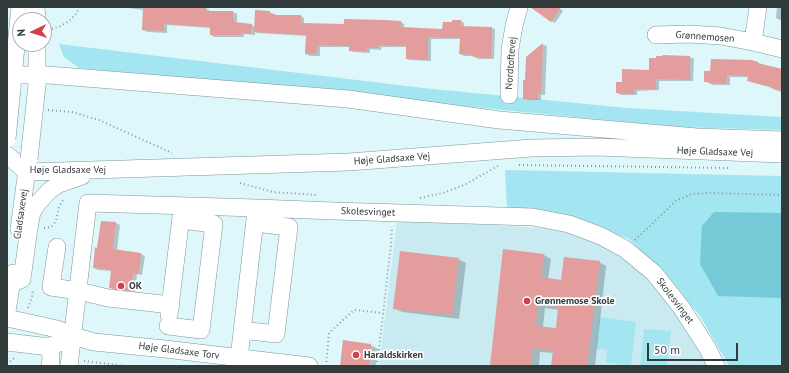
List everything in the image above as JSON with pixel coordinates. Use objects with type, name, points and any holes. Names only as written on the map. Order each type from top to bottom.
[{"type":"street","name":"Nordtoftevej","points":[[509,95],[510,49],[514,26],[520,7]]},
{"type":"street","points":[[753,42],[758,7]]},
{"type":"street","name":"Grønnemosen","points":[[656,34],[721,36],[782,49]]},
{"type":"street","points":[[7,139],[13,81],[12,52]]},
{"type":"street","name":"Gladsaxevej","points":[[7,312],[28,166],[37,80],[37,52]]},
{"type":"street","name":"Høje Gladsaxe Vej","points":[[13,81],[37,80],[235,89],[348,99],[499,120],[697,137],[782,140]]},
{"type":"street","name":"Høje Gladsaxe Vej","points":[[7,156],[28,166],[102,170],[349,162],[532,148],[596,147],[782,154]]},
{"type":"street","points":[[11,284],[22,279],[32,212],[38,203],[50,190],[59,184],[102,170]]},
{"type":"street","name":"Skolesvinget","points":[[69,366],[79,291],[88,203],[182,213],[256,215],[392,213],[533,217],[569,224],[601,236],[625,249],[654,273],[681,307],[708,349],[716,366]]},
{"type":"street","points":[[165,349],[182,213],[214,224],[205,300],[201,330],[168,326]]},
{"type":"street","points":[[239,358],[242,330],[256,215],[289,227],[280,304],[276,334],[242,330]]},
{"type":"street","points":[[56,247],[51,287],[79,291],[108,298],[171,305]]},
{"type":"street","name":"Høje Gladsaxe Torv","points":[[7,318],[57,330],[94,342],[309,366]]},
{"type":"street","points":[[7,342],[50,346],[72,336]]},
{"type":"street","points":[[50,346],[50,366]]},
{"type":"path","points":[[52,26],[61,26],[70,21],[77,13],[79,7]]},
{"type":"path","points":[[43,110],[72,112],[99,120],[172,153]]},
{"type":"path","points":[[420,198],[443,194],[464,185],[501,164]]},
{"type":"path","points":[[516,165],[735,168]]},
{"type":"path","points":[[240,183],[273,192],[319,195]]},
{"type":"path","points":[[625,249],[677,200],[692,194],[782,195]]},
{"type":"path","points":[[377,366],[391,245],[392,213]]},
{"type":"path","points":[[326,366],[329,333],[349,314],[354,310],[383,313]]},
{"type":"shaded area","points":[[59,44],[423,88],[627,108],[782,117],[782,130],[675,127],[79,68],[64,57]]},
{"type":"shaded area","points":[[505,170],[782,176],[782,366],[729,366],[700,316],[663,273],[629,239],[576,217],[507,207]]},
{"type":"shaded area","points":[[714,212],[782,213],[782,298],[718,296],[700,264],[702,226]]},
{"type":"shaded area","name":"Grønnemose Skole","points":[[397,221],[493,225],[558,230],[581,237],[607,248],[635,267],[659,290],[694,341],[707,366],[379,366]]},
{"type":"shaded area","points":[[599,317],[636,322],[631,366],[606,362],[607,350],[596,349]]},
{"type":"shaded area","points":[[644,329],[671,331],[667,366],[640,366]]},
{"type":"building","points":[[143,7],[206,7],[206,11],[233,11],[234,22],[252,24],[251,34],[241,33],[241,35],[210,35],[210,27],[164,24],[164,31],[142,30]]},
{"type":"building","points":[[530,7],[561,7],[551,22]]},
{"type":"building","points":[[255,10],[270,11],[270,14],[275,15],[301,15],[301,23],[344,24],[344,19],[385,20],[401,21],[401,27],[442,29],[443,22],[461,20],[461,26],[492,27],[491,58],[473,57],[473,55],[459,54],[460,38],[428,37],[428,60],[406,59],[406,46],[378,45],[378,48],[367,48],[367,51],[349,51],[349,46],[317,45],[317,54],[305,54],[306,35],[254,32]]},
{"type":"building","points":[[543,43],[541,93],[538,93],[538,99],[523,99],[523,80],[525,80],[526,57]]},
{"type":"building","points":[[656,56],[690,56],[690,80],[656,79],[656,89],[634,89],[634,94],[616,93],[616,82],[622,82],[622,69],[649,70],[649,58],[656,58]]},
{"type":"building","points":[[711,59],[752,60],[782,69],[782,91],[747,81],[748,76],[727,75],[727,84],[704,82],[704,71],[710,71]]},
{"type":"building","points":[[101,221],[116,222],[113,249],[141,253],[139,274],[133,273],[131,291],[109,288],[111,270],[93,268],[95,247],[97,248]]},
{"type":"building","points":[[503,249],[544,254],[541,277],[561,280],[564,257],[600,261],[587,366],[551,366],[553,351],[533,348],[531,366],[490,366]],"holes":[[[538,305],[558,307],[556,328],[536,326]]]},
{"type":"building","points":[[400,251],[459,258],[452,315],[393,309]]},
{"type":"building","name":"Haraldskirken","points":[[343,340],[371,344],[369,366],[340,366]]},
{"type":"place","name":"OK","points":[[121,286]]},
{"type":"place","name":"Grønnemose Skole","points":[[527,301]]},
{"type":"place","name":"Haraldskirken","points":[[356,355]]}]
